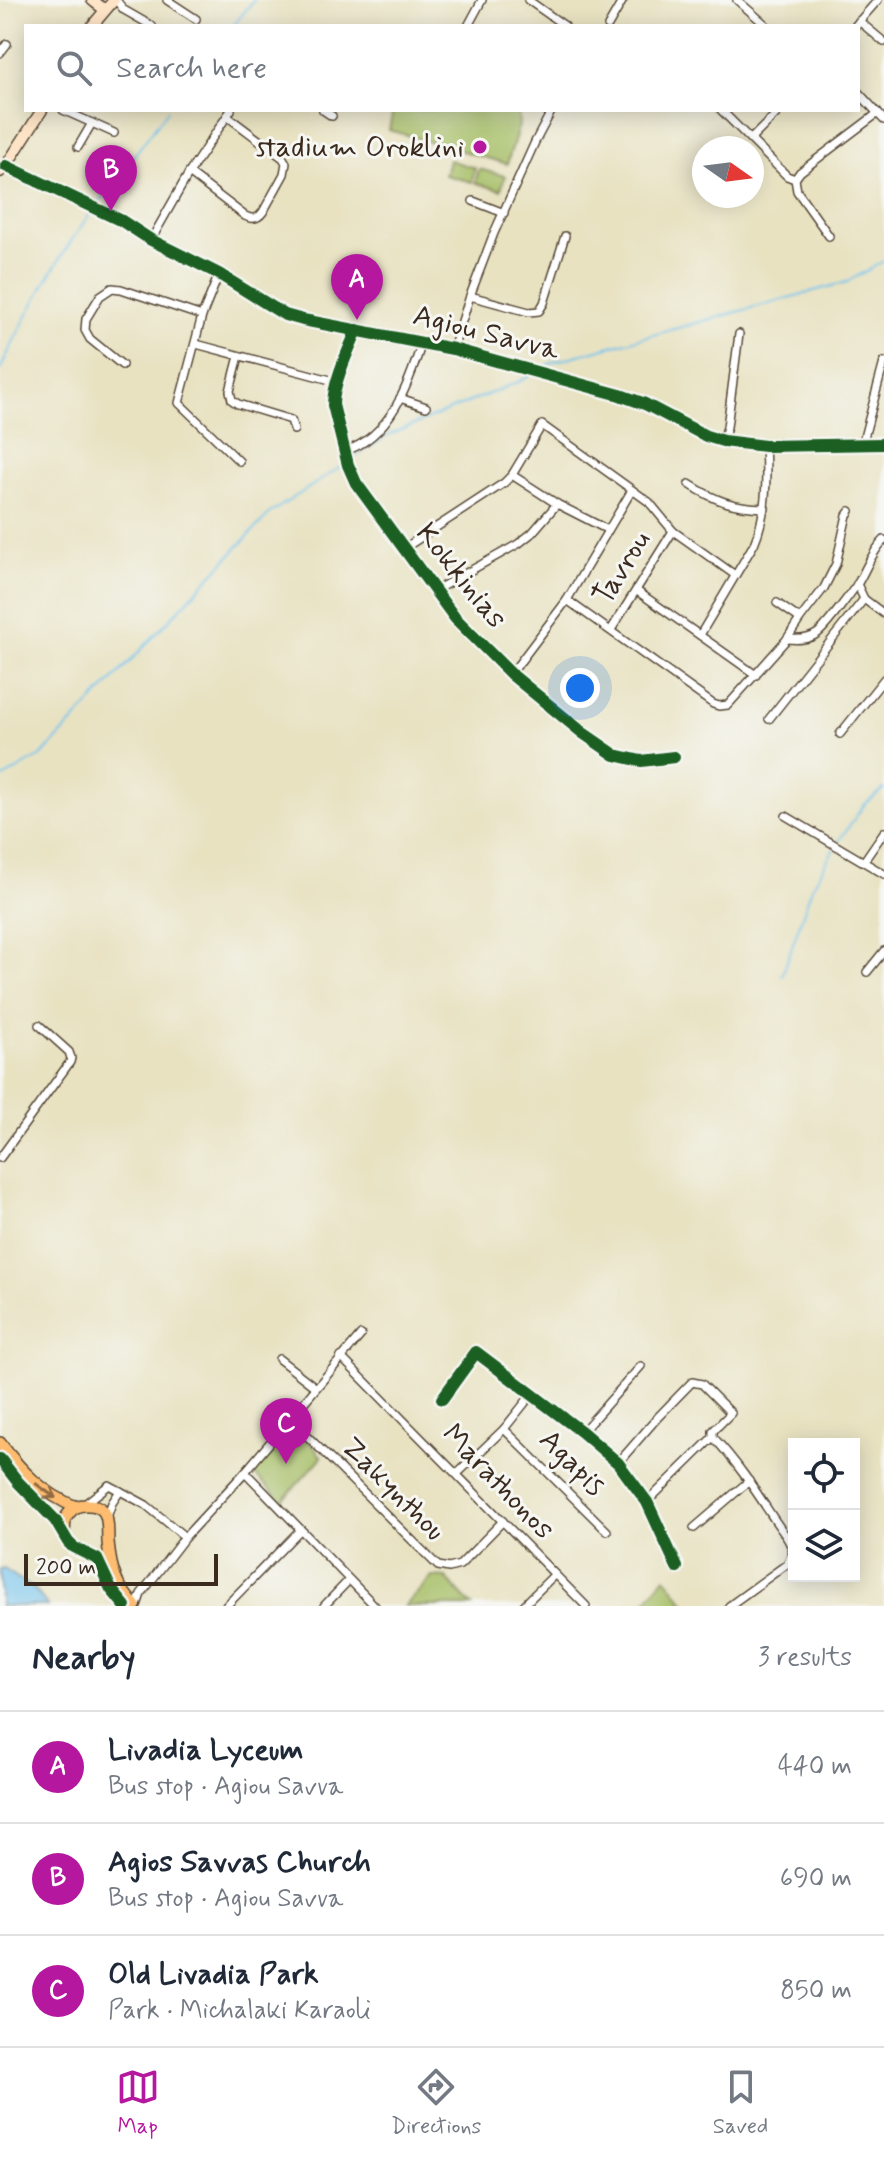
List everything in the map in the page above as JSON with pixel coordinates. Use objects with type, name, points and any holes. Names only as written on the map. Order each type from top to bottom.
[{"type":"main road","points":[[0,1443],[32,1480],[50,1495],[79,1506],[97,1507],[107,1517],[107,1537],[114,1571],[126,1601]]},
{"type":"main road","points":[[0,1459],[55,1520],[73,1547],[97,1559],[111,1589],[136,1606]]},
{"type":"main road","points":[[64,1535],[65,1519],[79,1506]]},
{"type":"main road","points":[[80,1550],[96,1549],[107,1537]]},
{"type":"street","points":[[92,0],[105,10]]},
{"type":"street","points":[[94,24],[115,0],[124,10],[148,24]]},
{"type":"street","points":[[167,0],[196,19]]},
{"type":"street","points":[[469,24],[482,0]]},
{"type":"street","points":[[528,0],[562,24]]},
{"type":"street","points":[[609,24],[623,0]]},
{"type":"street","points":[[737,0],[765,24]]},
{"type":"street","points":[[857,24],[878,0]]},
{"type":"street","points":[[860,26],[884,42]]},
{"type":"street","points":[[0,53],[7,44]]},
{"type":"street","points":[[860,94],[884,120]]},
{"type":"street","points":[[3,169],[41,112]]},
{"type":"street","points":[[67,112],[114,133]]},
{"type":"street","points":[[326,112],[332,116]]},
{"type":"street","points":[[453,349],[488,247],[551,112]]},
{"type":"street","points":[[723,112],[748,136]]},
{"type":"street","points":[[754,136],[778,112]]},
{"type":"street","points":[[151,240],[189,173],[229,113],[286,163],[284,174],[261,214],[254,218],[245,216],[189,173]]},
{"type":"street","points":[[829,236],[797,191],[795,179],[878,113]]},
{"type":"street","points":[[78,147],[92,123]]},
{"type":"street","points":[[764,152],[787,176],[795,179]]},
{"type":"street","name":"Agiou Savva","points":[[3,169],[122,221],[151,240],[219,274],[285,315],[453,349],[633,399],[706,436],[723,441],[765,446],[884,444]]},
{"type":"street","points":[[473,201],[504,213]]},
{"type":"street","points":[[470,296],[529,312],[539,311],[565,236]]},
{"type":"street","points":[[219,274],[202,316],[179,403],[239,461]]},
{"type":"street","points":[[122,365],[90,339],[85,330],[88,317],[107,290],[121,289],[202,316]]},
{"type":"street","name":"Kokkinias","points":[[357,330],[333,405],[348,465],[368,501],[383,517],[434,591],[455,618],[511,674],[583,733],[615,755],[641,761],[674,757]]},
{"type":"street","points":[[723,441],[739,334]]},
{"type":"street","points":[[346,453],[383,426],[400,398],[422,342]]},
{"type":"street","points":[[196,344],[338,382]]},
{"type":"street","points":[[239,356],[230,391],[232,400],[291,420],[294,430]]},
{"type":"street","points":[[862,445],[884,362]]},
{"type":"street","points":[[400,398],[426,407]]},
{"type":"street","points":[[403,549],[499,487],[512,475],[542,425],[649,502],[673,531],[735,575]]},
{"type":"street","points":[[700,635],[760,530],[765,508],[765,446]]},
{"type":"street","points":[[512,475],[557,504],[608,530]]},
{"type":"street","points":[[689,484],[723,503],[765,508]]},
{"type":"street","points":[[511,674],[567,600],[632,490]]},
{"type":"street","points":[[434,591],[518,544],[557,504]]},
{"type":"street","points":[[567,600],[713,704],[728,705],[787,639],[824,588],[836,564],[850,511]]},
{"type":"street","name":"Tavrou","points":[[611,630],[673,531]]},
{"type":"street","points":[[787,639],[809,638],[818,632],[857,584],[874,550],[884,540]]},
{"type":"street","points":[[857,584],[864,599],[884,614]]},
{"type":"street","points":[[637,591],[756,675]]},
{"type":"street","points":[[769,719],[864,599]]},
{"type":"street","points":[[777,603],[800,619]]},
{"type":"street","points":[[840,734],[884,680]]},
{"type":"street","points":[[786,816],[884,874]]},
{"type":"street","points":[[864,861],[884,832]]},
{"type":"street","points":[[867,972],[884,951]]},
{"type":"street","points":[[0,1158],[70,1062],[69,1052],[39,1025]]},
{"type":"street","points":[[136,1606],[141,1594],[185,1537],[245,1472],[361,1335]]},
{"type":"street","points":[[442,1399],[476,1352],[618,1463],[647,1502],[677,1567]]},
{"type":"street","name":"Marathonos","points":[[341,1357],[586,1606]]},
{"type":"street","points":[[279,1359],[315,1387]]},
{"type":"street","points":[[582,1432],[641,1366]]},
{"type":"street","points":[[618,1463],[692,1382],[702,1384],[731,1413],[713,1431],[713,1437],[749,1481],[791,1546],[790,1560],[729,1606]]},
{"type":"street","points":[[457,1474],[504,1429],[532,1394]]},
{"type":"street","name":"Zakynthou","points":[[290,1419],[438,1566],[449,1568],[460,1565],[503,1521]]},
{"type":"street","name":"Agapis","points":[[504,1429],[607,1531]]},
{"type":"street","points":[[647,1502],[713,1437]]},
{"type":"street","points":[[245,1472],[375,1606]]},
{"type":"street","points":[[694,1528],[749,1481]]},
{"type":"street","points":[[79,1506],[109,1485],[146,1505],[185,1537]]},
{"type":"street","points":[[107,1517],[120,1491]]},
{"type":"street","points":[[226,1606],[300,1530]]},
{"type":"street","points":[[523,1606],[554,1575]]},
{"type":"street","points":[[324,1606],[349,1580]]},
{"type":"street","points":[[126,1601],[141,1594]]},
{"type":"green space","name":"stadium Oroklini","points":[[393,112],[518,112],[519,125],[507,164],[389,130]]},
{"type":"green space","points":[[449,160],[475,168],[472,182],[445,175]]},
{"type":"green space","points":[[479,169],[505,176],[501,190],[475,183]]},
{"type":"green space","points":[[292,1421],[322,1457],[282,1501],[251,1471]]},
{"type":"green space","points":[[432,1577],[446,1578],[472,1606],[405,1606]]},
{"type":"green space","points":[[665,1577],[688,1606],[642,1606]]},
{"type":"water","points":[[4,1569],[34,1589],[48,1606],[0,1606],[0,1570]]},
{"type":"waterway","points":[[235,24],[254,0]]},
{"type":"waterway","points":[[97,205],[167,112]]},
{"type":"waterway","points":[[0,370],[42,288],[93,210]]},
{"type":"waterway","points":[[540,370],[553,362],[847,282],[884,261]]},
{"type":"waterway","points":[[349,461],[389,435],[531,375]]},
{"type":"waterway","points":[[0,780],[42,755],[270,513],[344,465]]},
{"type":"waterway","points":[[838,842],[864,805],[884,789]]},
{"type":"waterway","points":[[782,976],[812,887],[835,847]]},
{"type":"cycle path","points":[[6,166],[122,221],[151,240],[219,274],[285,315],[453,349],[620,395],[723,441],[765,446],[884,444]]},
{"type":"cycle path","points":[[357,330],[338,377],[333,405],[348,465],[356,483],[455,618],[511,674],[615,755],[641,761],[674,757]]},
{"type":"cycle path","points":[[442,1399],[476,1352],[618,1463],[647,1502],[677,1567]]},
{"type":"cycle path","points":[[0,1459],[55,1520],[68,1542],[97,1559],[111,1589],[125,1606]]},
{"type":"place","name":"stadium Oroklini","points":[[480,147]]},
{"type":"place","name":"Agios Savvas Church","points":[[111,211]]},
{"type":"place","name":"Livadia Lyceum","points":[[357,320]]},
{"type":"place","name":"Old Livadia Park","points":[[286,1464]]}]
